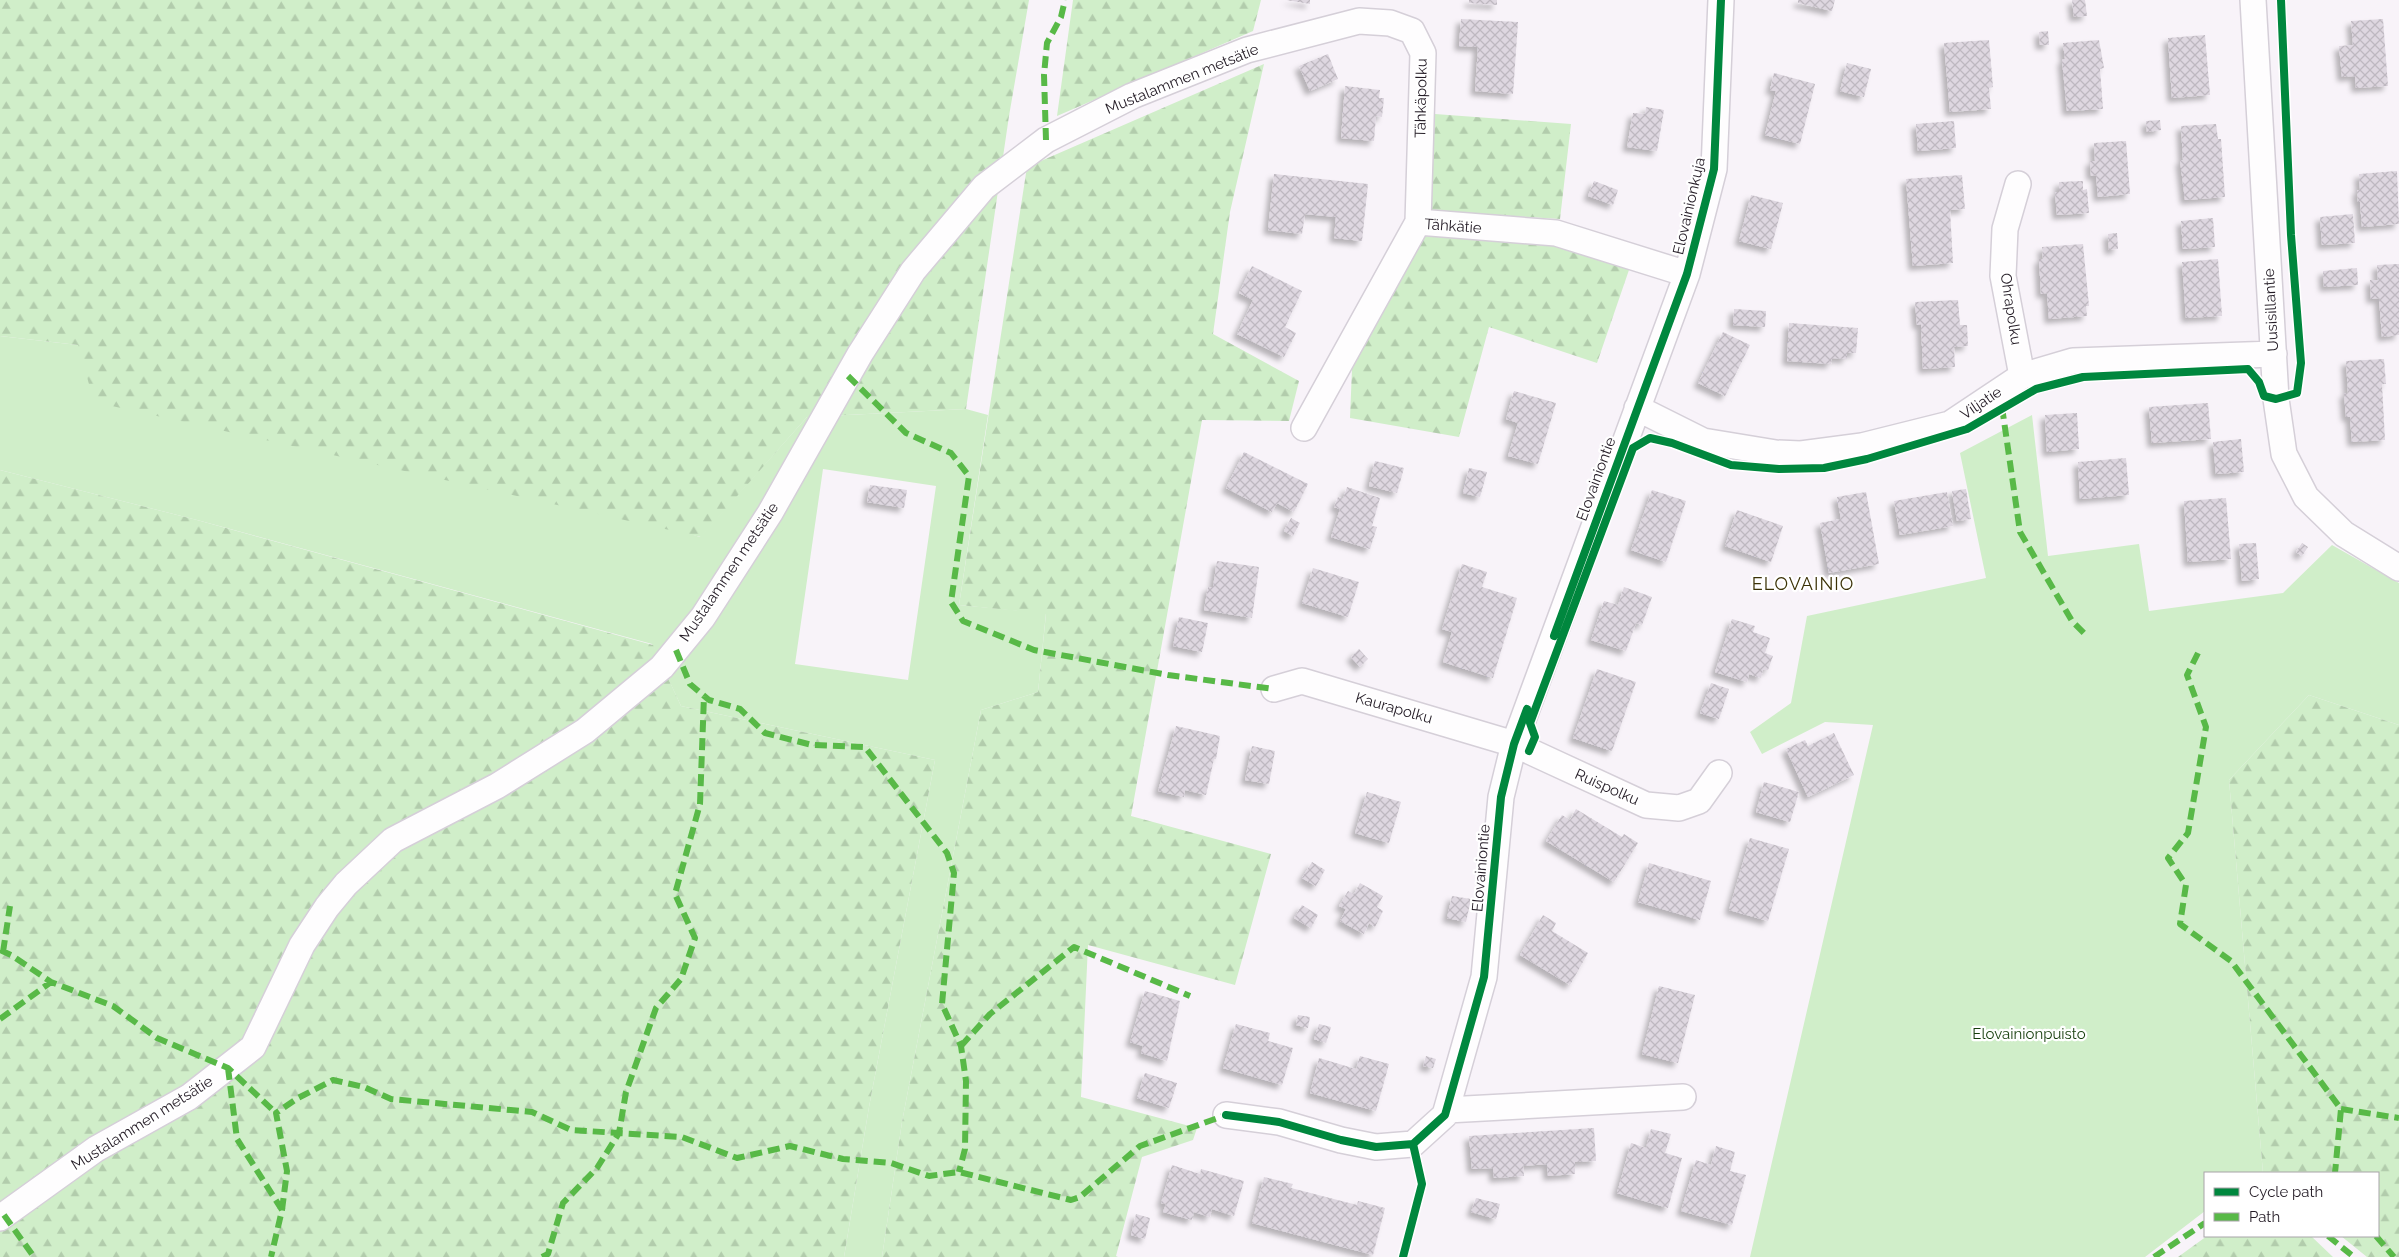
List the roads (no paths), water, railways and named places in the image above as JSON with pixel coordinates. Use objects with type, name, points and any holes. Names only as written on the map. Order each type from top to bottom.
[{"type":"street","name":"Elovainionkuja","points":[[1636,408],[1686,274],[1714,168],[1721,0]]},
{"type":"street","name":"Uusisillantie","points":[[2253,0],[2276,399],[2284,454],[2306,497],[2344,534],[2399,568]]},
{"type":"street","name":"Tähkäpolku","points":[[1359,21],[1390,23],[1412,32],[1423,53],[1418,222]]},
{"type":"street","name":"Mustalammen metsätie","points":[[0,1218],[96,1149],[189,1097],[253,1048],[302,945],[327,907],[346,884],[393,840],[497,786],[585,731],[662,667],[703,617],[770,513],[860,354],[913,271],[984,187],[1046,140],[1132,96],[1247,50],[1359,21]]},
{"type":"street","name":"Ohrapolku","points":[[2018,184],[2005,229],[2003,276],[2022,376]]},
{"type":"street","name":"Tähkätie","points":[[1304,428],[1418,222],[1556,233],[1686,274]]},
{"type":"street","name":"Viljatie","points":[[1636,408],[1703,441],[1776,453],[1802,454],[1862,446],[1950,424],[2022,376],[2073,361],[2274,354]]},
{"type":"street","name":"Elovainiontie","points":[[1226,1115],[1279,1122],[1342,1140],[1376,1147],[1412,1144],[1446,1115],[1484,977],[1501,798],[1514,744],[1636,408]]},
{"type":"street","name":"Kaurapolku","points":[[1274,689],[1302,681],[1514,744]]},
{"type":"street","name":"Ruispolku","points":[[1514,744],[1646,805],[1679,808],[1699,801],[1719,773]]},
{"type":"street","points":[[1447,1110],[1683,1097]]},
{"type":"district","name":"ELOVAINIO","points":[[1803,584]]},
{"type":"park label","name":"Elovainionpuisto","points":[[2029,1034]]}]
